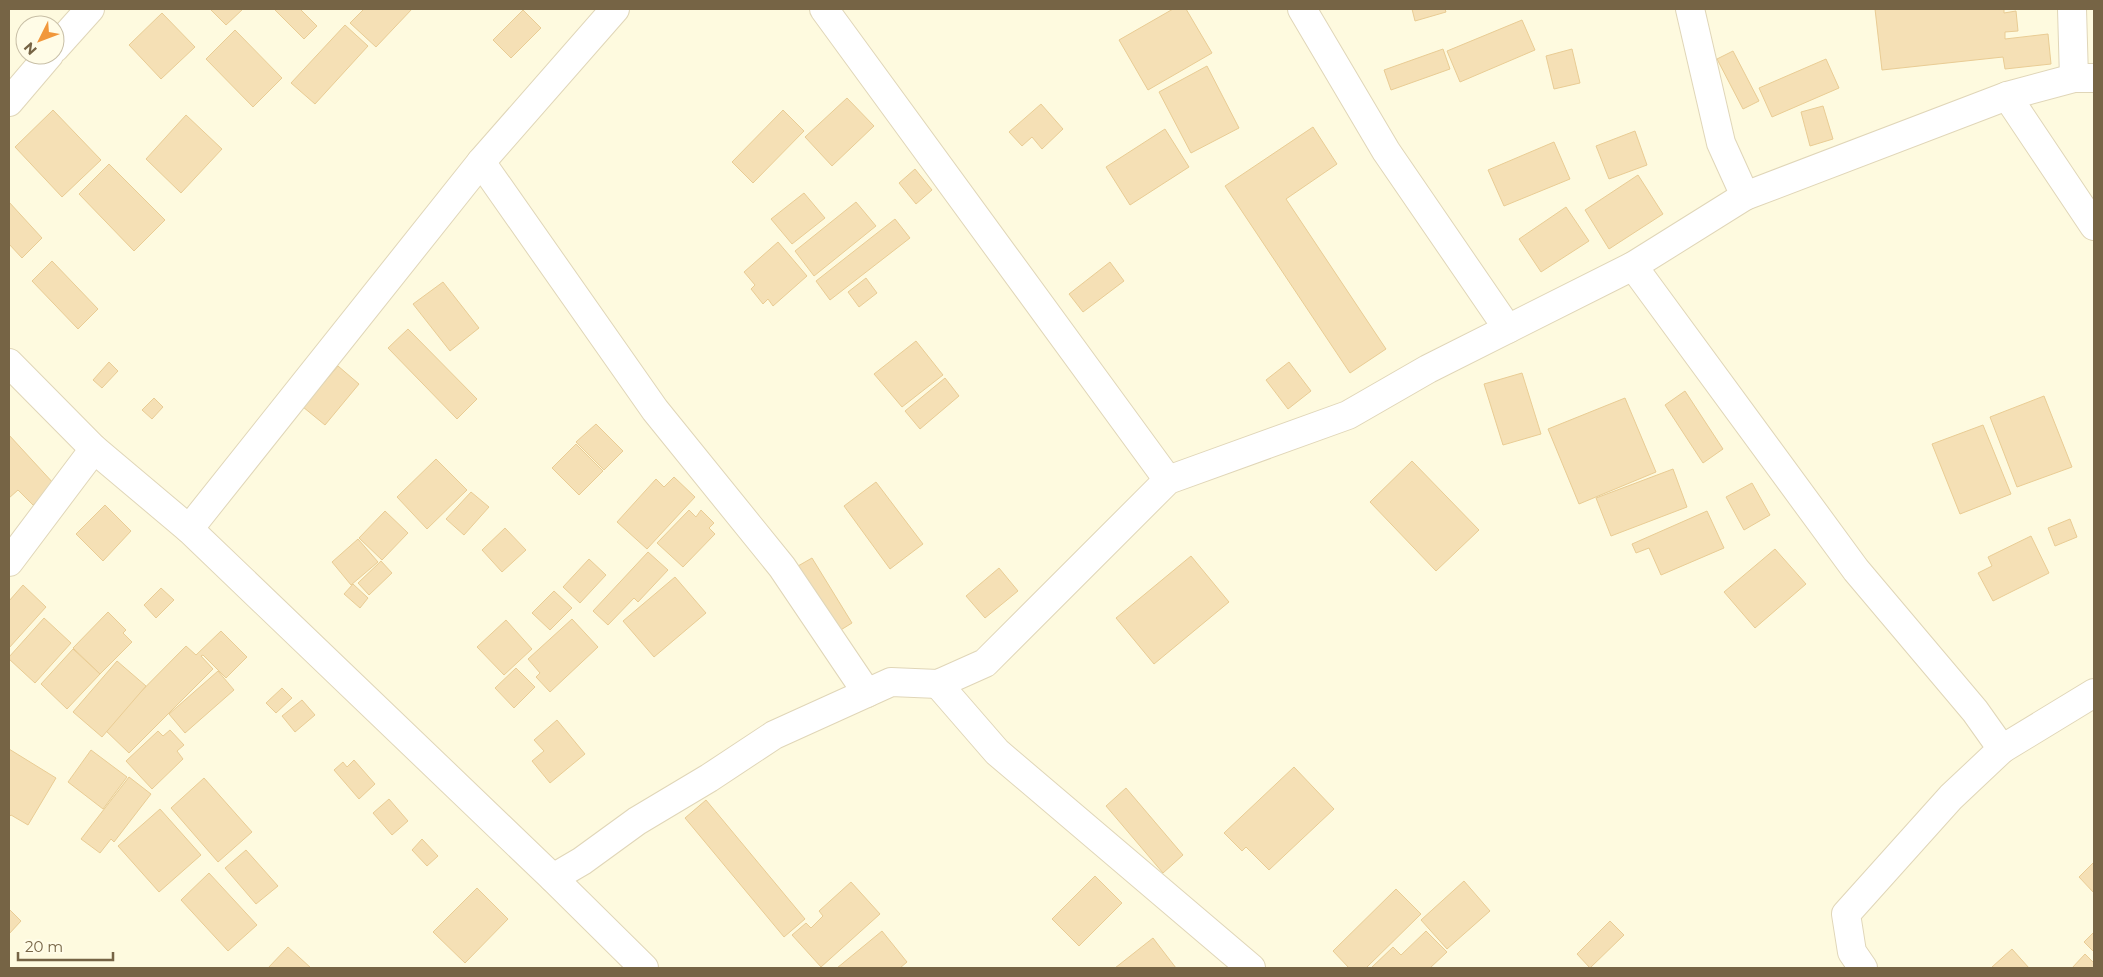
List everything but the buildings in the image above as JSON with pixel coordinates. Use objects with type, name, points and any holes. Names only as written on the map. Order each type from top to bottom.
[{"type":"street","points":[[65,37],[90,9]]},
{"type":"street","points":[[190,529],[481,162],[615,9]]},
{"type":"street","points":[[824,9],[1168,480]]},
{"type":"street","points":[[1302,9],[1386,151],[1508,329]]},
{"type":"street","points":[[1690,9],[1721,143],[1745,196]]},
{"type":"street","points":[[553,878],[582,861],[637,821],[709,778],[774,735],[891,682],[938,684],[985,663],[1168,480],[1348,415],[1428,369],[1633,266],[1745,196],[2007,96],[2084,78],[2072,9]]},
{"type":"street","points":[[9,102],[40,65]]},
{"type":"street","points":[[2007,96],[2094,226]]},
{"type":"street","points":[[481,162],[655,410],[782,567],[867,693]]},
{"type":"street","points":[[1633,266],[1856,570],[1976,711],[2002,749]]},
{"type":"street","points":[[9,363],[94,449],[190,529],[644,968]]},
{"type":"street","points":[[9,562],[94,449]]},
{"type":"street","points":[[938,684],[997,752],[1251,968]]},
{"type":"street","points":[[1864,968],[1852,952],[1846,914],[1951,798],[2002,749],[2094,693]]}]
